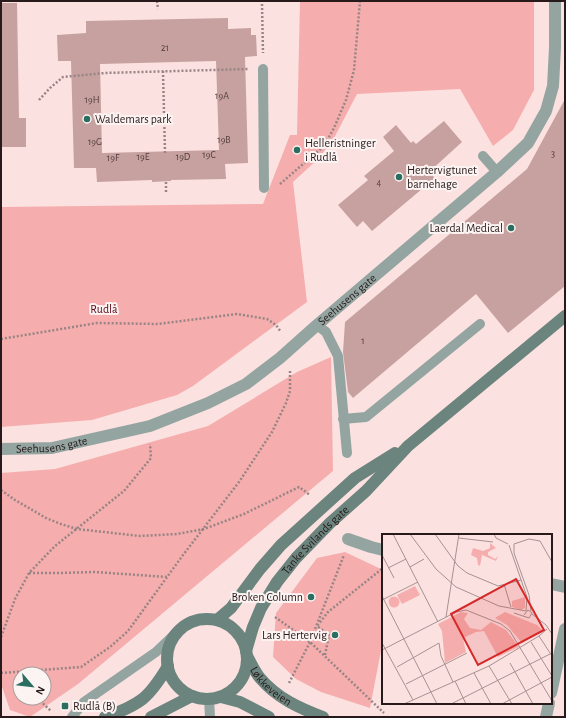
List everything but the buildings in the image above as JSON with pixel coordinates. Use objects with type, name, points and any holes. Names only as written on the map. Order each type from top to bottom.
[{"type":"main road","name":"Tanke Svilands gate","points":[[246,654],[253,627],[261,608],[277,582],[296,558],[330,523],[366,491],[408,446],[565,316]]},
{"type":"main road","name":"Tanke Svilands gate","points":[[218,620],[231,608],[260,569],[281,545],[355,478],[408,446]]},
{"type":"main road","points":[[222,697],[238,684],[245,671],[246,654],[241,638],[231,627],[218,620],[203,619],[189,623],[178,632],[171,642],[167,654],[168,666],[172,679],[180,689],[192,696],[209,699],[222,697],[240,702],[270,717]]},
{"type":"main road","name":"Løkkeveien","points":[[246,654],[259,677],[279,696],[301,708],[323,717]]},
{"type":"main road","points":[[105,717],[126,710],[144,699],[156,686],[168,666]]},
{"type":"main road","points":[[151,717],[192,696]]},
{"type":"street","name":"Seehusens gate","points":[[1,449],[52,448],[150,426],[208,403],[246,384],[280,358],[528,143],[546,111],[553,86],[555,1]]},
{"type":"street","points":[[348,539],[382,550]]},
{"type":"street","points":[[552,584],[565,587]]},
{"type":"street","points":[[552,688],[565,629]]},
{"type":"street","points":[[546,717],[549,704]]},
{"type":"lane","points":[[263,69],[264,188]]},
{"type":"lane","points":[[483,156],[496,172]]},
{"type":"lane","points":[[343,419],[366,417],[480,324]]},
{"type":"lane","points":[[317,325],[326,332],[338,356],[347,453]]},
{"type":"lane","points":[[72,717],[84,702],[156,652],[178,632]]},
{"type":"lane","points":[[209,699],[210,717]]},
{"type":"path","points":[[158,1],[158,9]]},
{"type":"path","points":[[280,184],[324,146],[334,128],[346,100],[354,70],[360,1]]},
{"type":"path","points":[[39,100],[63,77],[104,73],[263,69],[262,4]]},
{"type":"path","points":[[163,71],[165,153]]},
{"type":"path","points":[[166,181],[166,192]]},
{"type":"path","points":[[1,339],[97,324],[158,324],[237,314],[267,319],[276,325],[281,332]]},
{"type":"path","points":[[52,669],[81,667],[110,647],[128,631],[239,482],[272,432],[286,404],[290,391],[290,368]]},
{"type":"path","points":[[1,637],[15,599],[29,573],[55,546],[124,491],[151,458],[150,442]]},
{"type":"path","points":[[1,490],[46,518],[61,524],[77,529],[140,536],[177,534],[204,529],[244,514],[299,487],[313,498]]},
{"type":"path","points":[[289,684],[317,626],[345,552],[348,539]]},
{"type":"path","points":[[317,626],[328,612],[382,569]]},
{"type":"path","points":[[29,573],[59,574],[95,572],[167,577]]},
{"type":"path","points":[[271,614],[310,642],[384,713]]},
{"type":"path","points":[[317,626],[329,635],[325,656]]},
{"type":"path","points":[[1,673],[12,672]]},
{"type":"path","points":[[46,706],[51,711]]},
{"type":"green space","name":"Rudlå","points":[[300,1],[534,1],[534,90],[513,130],[493,146],[460,89],[357,94],[333,140],[318,159],[293,182],[307,302],[193,386],[177,395],[92,420],[1,427],[1,207],[263,204],[290,135],[297,135]]},
{"type":"green space","points":[[331,357],[333,471],[78,684],[52,702],[52,666],[12,666],[12,706],[46,706],[30,717],[10,710],[1,684],[1,473],[55,469],[208,426],[297,372]]},
{"type":"green space","points":[[345,552],[382,570],[382,645],[370,708],[321,692],[296,679],[273,657],[276,613],[317,558]]},
{"type":"place","name":"Waldemars park","points":[[87,119]]},
{"type":"place","name":"Helleristninger i Rudlå","points":[[297,150]]},
{"type":"place","name":"Hertervigtunet barnehage","points":[[399,177]]},
{"type":"place","name":"Laerdal Medical","points":[[511,228]]},
{"type":"place","name":"Broken Column","points":[[311,597]]},
{"type":"place","name":"Lars Hertervig","points":[[335,635]]},
{"type":"place","name":"Rudlå (B)","points":[[65,706]]}]
